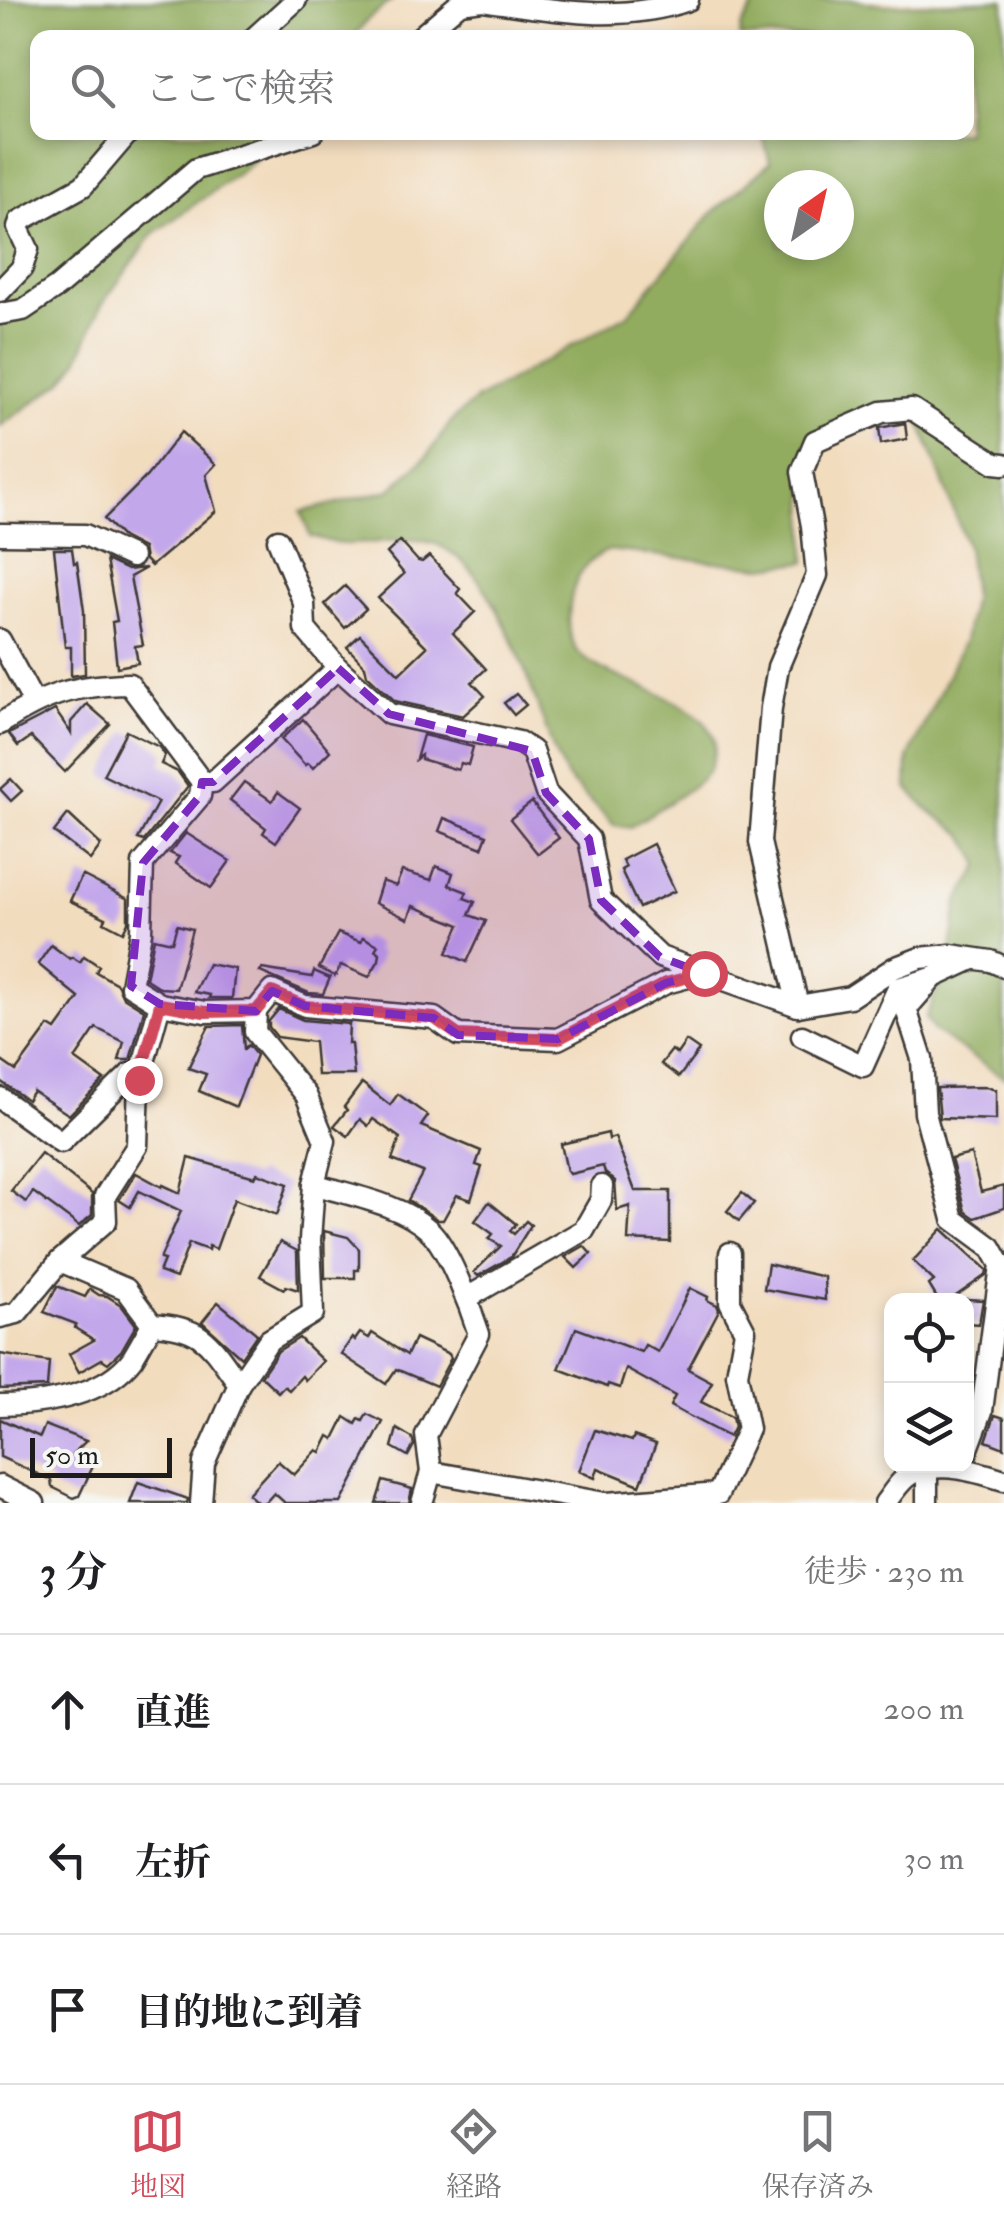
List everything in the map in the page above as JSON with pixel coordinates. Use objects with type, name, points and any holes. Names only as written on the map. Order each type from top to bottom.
[{"type":"street","points":[[263,30],[296,0]]},
{"type":"street","points":[[429,30],[460,4],[482,0],[617,16],[660,10],[688,0]]},
{"type":"street","points":[[0,291],[22,268],[28,250],[18,228],[20,221],[83,186],[121,140]]},
{"type":"street","points":[[0,314],[23,310],[57,287],[196,169],[288,140]]},
{"type":"street","points":[[798,1006],[760,842],[778,667],[816,576],[802,472],[815,441],[882,412],[912,409],[995,463],[1004,464]]},
{"type":"street","points":[[0,534],[85,535],[132,556]]},
{"type":"street","points":[[278,540],[304,603],[305,629],[338,668],[388,714],[519,742],[532,751],[546,793],[589,840],[602,900],[660,956],[798,1006],[850,998],[894,968],[920,958],[950,955],[1004,967]]},
{"type":"street","points":[[0,640],[33,702]]},
{"type":"street","points":[[202,782],[214,782],[338,668]]},
{"type":"street","points":[[0,724],[33,702],[82,685],[129,684],[202,782],[200,796],[142,863],[141,932],[131,986],[160,1004],[204,1012],[256,1011]]},
{"type":"street","points":[[802,1036],[863,1066],[898,988],[934,977],[973,958]]},
{"type":"street","points":[[201,1503],[204,1462],[239,1384],[269,1340],[313,1312],[310,1240],[314,1184],[324,1141],[306,1095],[255,1032],[256,1011],[272,992],[305,1006],[434,1018],[458,1035],[558,1039],[666,983],[704,973]]},
{"type":"street","points":[[934,977],[906,1009],[922,1058],[925,1114],[953,1219],[991,1247],[1001,1265],[982,1411],[974,1432]]},
{"type":"street","points":[[0,1317],[17,1314],[60,1260],[106,1221],[105,1196],[137,1146],[139,1080],[160,1004]]},
{"type":"street","points":[[0,1098],[61,1142],[130,1074],[139,1080]]},
{"type":"street","points":[[314,1184],[401,1212],[432,1231],[467,1298],[479,1334],[426,1435],[431,1472],[422,1503]]},
{"type":"street","points":[[467,1298],[584,1230],[601,1200],[602,1186]]},
{"type":"street","points":[[431,1472],[606,1503],[718,1494],[748,1429],[736,1374],[745,1332],[730,1302],[730,1253]]},
{"type":"street","points":[[60,1260],[126,1289],[152,1324],[184,1326],[208,1342],[239,1384]]},
{"type":"street","points":[[0,1405],[42,1404],[103,1383],[130,1362],[152,1324]]},
{"type":"street","points":[[974,1470],[1004,1480]]},
{"type":"street","points":[[884,1503],[914,1473]]},
{"type":"street","points":[[927,1473],[927,1503]]},
{"type":"street","points":[[0,1486],[34,1503]]},
{"type":"highlighted area","points":[[338,668],[389,714],[532,751],[546,793],[589,839],[601,900],[660,957],[703,973],[666,983],[558,1039],[458,1035],[434,1018],[305,1006],[272,991],[256,1011],[160,1004],[131,986],[143,863],[200,796],[202,782],[213,782]]},
{"type":"green space","points":[[0,0],[392,0],[359,30],[30,30],[30,140],[276,140],[247,167],[153,234],[101,306],[78,361],[62,382],[0,426]]},
{"type":"green space","points":[[854,0],[884,5],[1004,0],[1004,1078],[934,1031],[926,1017],[949,962],[958,902],[980,865],[964,835],[927,809],[907,788],[908,758],[964,641],[973,596],[967,546],[916,412],[871,412],[805,462],[806,562],[762,567],[609,550],[581,573],[572,594],[569,617],[572,640],[579,653],[593,664],[683,706],[702,720],[713,735],[714,753],[706,774],[630,827],[614,825],[567,778],[508,630],[471,571],[449,551],[424,541],[347,544],[310,536],[301,512],[390,490],[427,456],[453,419],[476,400],[628,314],[710,215],[770,163],[764,140],[974,140],[974,30],[741,30],[757,1]]},
{"type":"building","points":[[905,423],[907,439],[881,444],[879,428]]},
{"type":"building","points":[[181,432],[216,464],[206,475],[216,511],[151,566],[145,560],[143,548],[122,537],[104,519],[147,476]]},
{"type":"building","points":[[400,541],[418,561],[429,556],[460,589],[457,593],[475,612],[453,633],[486,669],[472,682],[485,696],[463,716],[395,701],[367,675],[365,666],[347,647],[360,635],[399,674],[427,647],[378,598],[404,574],[387,553]]},
{"type":"building","points":[[54,549],[72,549],[74,563],[77,562],[84,611],[85,674],[71,676],[71,647],[65,647]]},
{"type":"building","points":[[106,560],[127,570],[146,568],[130,577],[143,645],[135,646],[138,663],[117,667],[112,622],[117,621]]},
{"type":"building","points":[[345,586],[366,609],[345,628],[325,604]]},
{"type":"building","points":[[516,694],[526,705],[514,715],[504,703]]},
{"type":"building","points":[[87,704],[110,724],[65,772],[31,737],[18,746],[9,734],[55,710],[71,733],[71,722]]},
{"type":"building","points":[[303,719],[330,751],[313,768],[305,765],[281,739]]},
{"type":"building","points":[[126,731],[159,747],[165,755],[161,764],[178,772],[188,786],[144,841],[138,839],[158,802],[103,775]]},
{"type":"building","points":[[423,735],[473,747],[468,765],[461,763],[458,770],[421,759],[421,755],[416,759]]},
{"type":"building","points":[[11,779],[22,791],[11,801],[0,789]]},
{"type":"building","points":[[244,782],[272,801],[278,792],[300,808],[276,842],[263,833],[266,828],[230,800]]},
{"type":"building","points":[[532,802],[559,838],[538,854],[510,819]]},
{"type":"building","points":[[68,814],[101,845],[90,860],[54,832]]},
{"type":"building","points":[[444,818],[487,835],[482,848],[439,831]]},
{"type":"building","points":[[186,833],[230,861],[211,888],[175,863],[179,857],[170,853]]},
{"type":"building","points":[[653,844],[675,891],[639,908],[621,870],[626,867],[622,860]]},
{"type":"building","points":[[436,866],[453,873],[449,885],[467,892],[464,898],[475,902],[469,915],[486,921],[467,962],[447,953],[460,925],[413,906],[408,919],[375,903],[382,881],[396,886],[402,871],[431,880]]},
{"type":"building","points":[[82,875],[128,899],[128,922],[123,932],[104,922],[106,918],[70,901]]},
{"type":"building","points":[[177,925],[192,929],[183,964],[176,989],[160,988],[146,979],[154,938],[172,942]]},
{"type":"building","points":[[338,933],[361,942],[363,937],[378,945],[375,950],[380,953],[379,960],[369,977],[341,965],[335,976],[319,968]]},
{"type":"building","points":[[51,945],[70,959],[80,962],[84,956],[99,966],[96,972],[117,984],[123,997],[144,1010],[130,1060],[119,1060],[124,1042],[96,1028],[75,1059],[104,1080],[69,1115],[33,1091],[27,1100],[0,1081],[0,1060],[16,1071],[49,1026],[56,1030],[79,998],[38,964]]},
{"type":"building","points":[[208,964],[235,969],[232,998],[209,998],[210,995],[194,992]]},
{"type":"building","points":[[262,969],[312,977],[314,971],[330,978],[323,994],[309,993],[260,972]]},
{"type":"building","points":[[279,1009],[303,1020],[349,1024],[354,1075],[317,1075],[314,1042],[277,1037],[269,1027]]},
{"type":"building","points":[[242,1025],[244,1049],[248,1045],[256,1055],[236,1107],[199,1091],[206,1074],[188,1068],[209,1026]]},
{"type":"building","points":[[686,1041],[699,1050],[679,1077],[661,1064],[672,1050],[677,1054]]},
{"type":"building","points":[[362,1083],[390,1105],[398,1094],[428,1116],[421,1126],[481,1151],[476,1165],[482,1167],[471,1200],[457,1195],[443,1220],[438,1220],[408,1200],[423,1172],[392,1160],[400,1138],[373,1119],[368,1126],[360,1119],[348,1136],[334,1126]]},
{"type":"building","points":[[937,1088],[996,1090],[996,1120],[940,1118]]},
{"type":"building","points":[[608,1133],[609,1139],[615,1137],[635,1191],[670,1191],[670,1242],[628,1240],[630,1206],[617,1210],[615,1181],[603,1166],[570,1174],[567,1171],[561,1144]]},
{"type":"building","points":[[41,1153],[92,1194],[92,1215],[79,1226],[33,1192],[26,1202],[11,1191]]},
{"type":"building","points":[[971,1154],[981,1192],[1004,1186],[1004,1208],[975,1218],[965,1211],[951,1159]]},
{"type":"building","points":[[189,1158],[288,1184],[277,1215],[234,1199],[216,1249],[189,1243],[176,1278],[159,1272],[164,1260],[160,1259],[181,1211],[139,1191],[130,1207],[119,1200],[136,1173],[180,1193]]},
{"type":"building","points":[[742,1193],[754,1203],[739,1221],[727,1211]]},
{"type":"building","points":[[489,1202],[516,1224],[510,1231],[514,1234],[526,1221],[531,1225],[511,1257],[478,1276],[474,1272],[501,1246],[489,1239],[493,1234],[475,1221]]},
{"type":"building","points":[[942,1229],[987,1270],[986,1275],[960,1293],[934,1293],[929,1285],[934,1281],[913,1261]]},
{"type":"building","points":[[324,1231],[348,1237],[359,1249],[355,1278],[325,1278]]},
{"type":"building","points":[[280,1242],[297,1251],[298,1290],[286,1286],[284,1289],[260,1276]]},
{"type":"building","points":[[584,1246],[591,1254],[576,1268],[565,1257]]},
{"type":"building","points":[[768,1264],[824,1277],[825,1300],[764,1289]]},
{"type":"building","points":[[57,1286],[85,1297],[90,1289],[107,1296],[121,1305],[136,1325],[121,1351],[108,1363],[102,1359],[79,1372],[69,1354],[94,1340],[75,1328],[76,1324],[44,1312]]},
{"type":"building","points":[[690,1288],[708,1297],[719,1310],[688,1369],[712,1382],[701,1402],[732,1417],[734,1427],[729,1437],[670,1406],[675,1396],[626,1369],[620,1388],[559,1369],[576,1328],[641,1352],[645,1345],[658,1352]]},
{"type":"building","points":[[974,1299],[983,1300],[979,1324],[974,1324]]},
{"type":"building","points":[[218,1302],[257,1334],[241,1357],[202,1322]]},
{"type":"building","points":[[360,1333],[369,1338],[372,1333],[407,1355],[415,1338],[451,1358],[436,1386],[396,1369],[386,1384],[341,1354]]},
{"type":"building","points":[[299,1338],[323,1361],[305,1380],[302,1376],[289,1390],[284,1386],[278,1392],[261,1376],[278,1351]]},
{"type":"building","points":[[0,1354],[49,1362],[47,1387],[0,1389]]},
{"type":"building","points":[[367,1414],[383,1422],[341,1503],[285,1503],[274,1493],[265,1503],[258,1503],[248,1494],[278,1461],[294,1475],[317,1450],[321,1452],[329,1436],[334,1439],[345,1417],[356,1424]]},
{"type":"building","points":[[995,1415],[1004,1418],[1004,1448],[986,1441]]},
{"type":"building","points":[[0,1419],[40,1437],[45,1425],[86,1441],[73,1454],[94,1464],[79,1496],[74,1498],[52,1487],[51,1480],[0,1457]]},
{"type":"building","points":[[397,1429],[412,1438],[414,1445],[408,1456],[392,1447]]},
{"type":"building","points":[[595,1430],[656,1444],[640,1485],[598,1468],[595,1478],[579,1471]]},
{"type":"building","points":[[383,1481],[412,1489],[409,1503],[376,1503]]},
{"type":"building","points":[[138,1482],[188,1499],[187,1503],[130,1503]]},
{"type":"route","points":[[139,1080],[160,1004],[204,1012],[256,1011],[272,992],[305,1006],[434,1018],[458,1035],[558,1039],[666,983],[704,973]]}]
